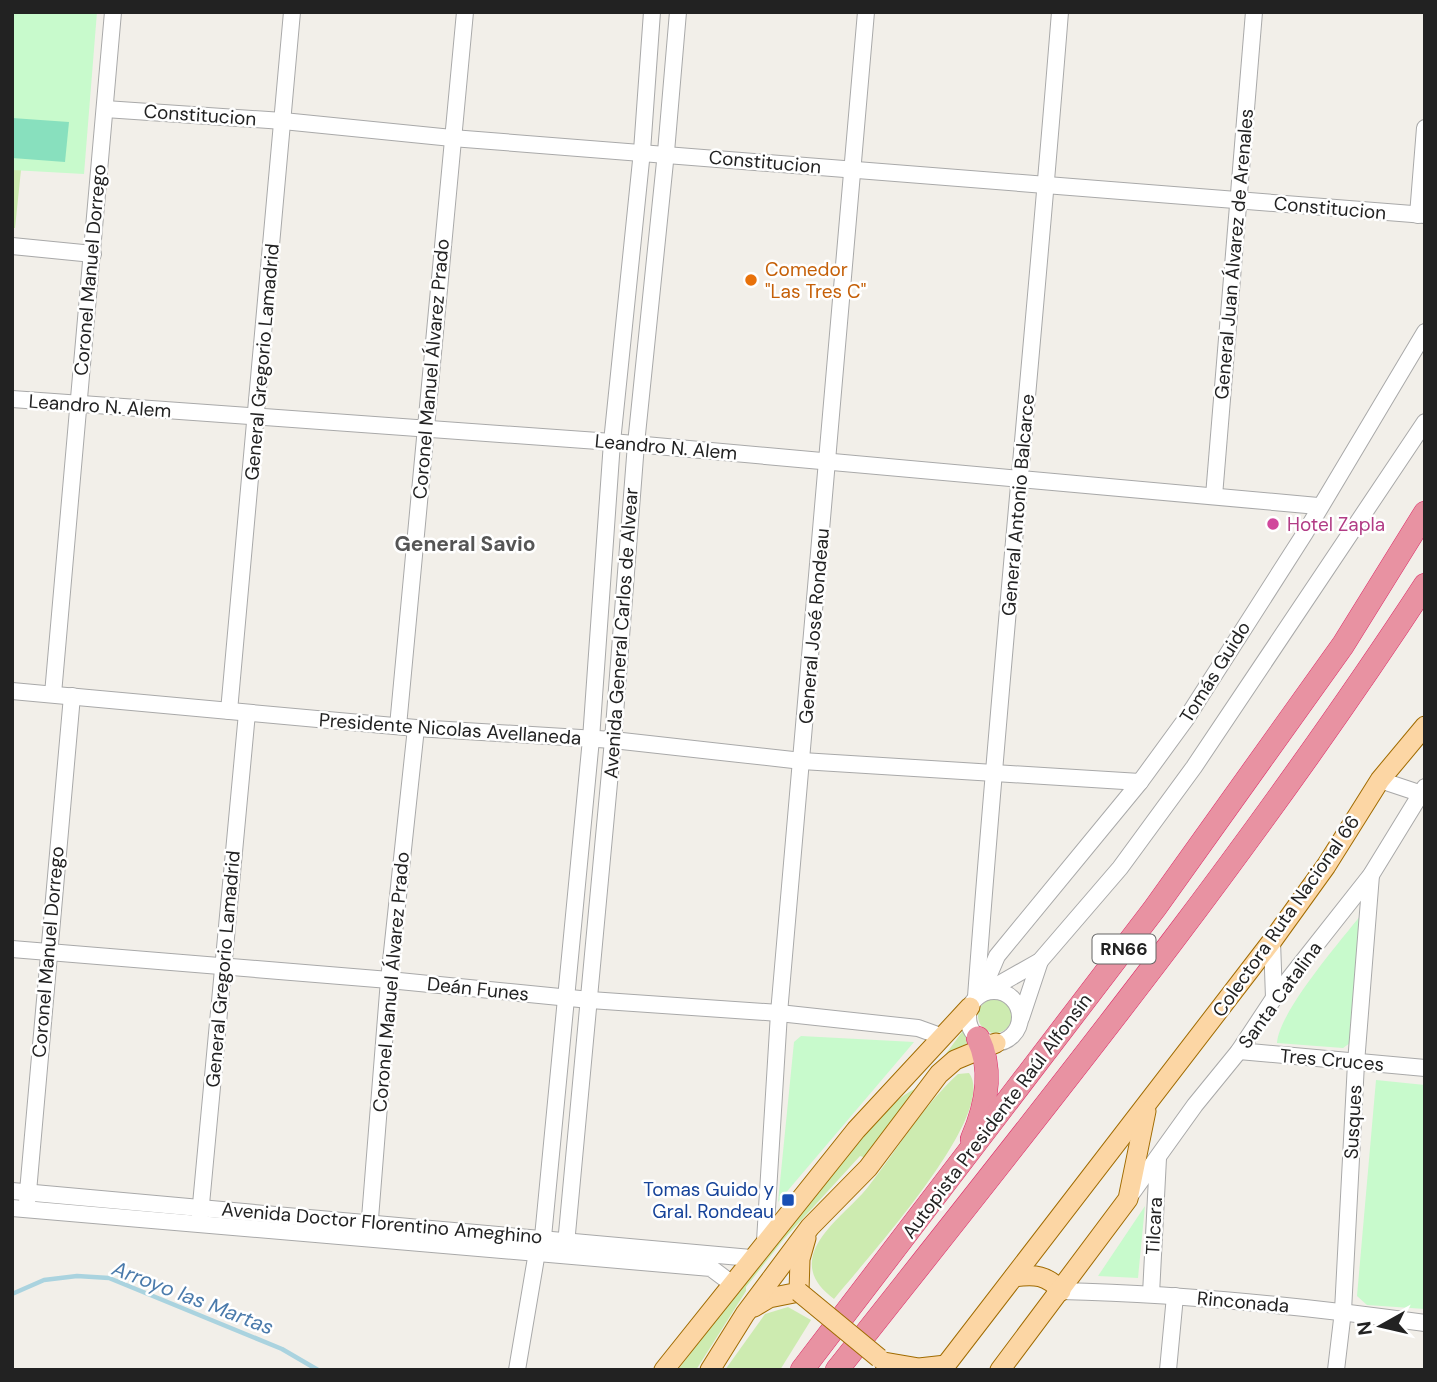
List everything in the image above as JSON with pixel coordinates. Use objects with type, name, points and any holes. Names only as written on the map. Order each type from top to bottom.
[{"type":"highway","name":"Autopista Presidente Raúl Alfonsín","points":[[802,1370],[1155,908],[1343,645],[1425,513]]},
{"type":"highway","name":"Autopista Presidente Raúl Alfonsín","points":[[837,1370],[1156,966],[1345,707],[1425,585]]},
{"type":"highway","points":[[960,1166],[977,1128],[987,1079],[986,1043]]},
{"type":"main road","name":"Colectora Ruta Nacional 66","points":[[944,1367],[1147,1107],[1272,941],[1326,866],[1380,780],[1425,726]]},
{"type":"main road","points":[[664,1370],[856,1130],[979,998]]},
{"type":"main road","points":[[709,1370],[745,1314],[810,1227],[868,1168],[939,1074],[986,1043]]},
{"type":"main road","points":[[960,1058],[974,1061],[987,1079]]},
{"type":"main road","name":"Colectora Ruta Nacional 66","points":[[1000,1370],[1128,1199],[1147,1107]]},
{"type":"main road","points":[[799,1293],[800,1259],[810,1227]]},
{"type":"main road","points":[[1014,1277],[1041,1275],[1052,1281],[1061,1292]]},
{"type":"main road","points":[[745,1314],[769,1298],[799,1293],[885,1363],[919,1368],[944,1367]]},
{"type":"street","name":"Coronel Manuel Dorrego","points":[[53,694],[113,12]]},
{"type":"street","name":"General Gregorio Lamadrid","points":[[229,711],[258,418],[292,12]]},
{"type":"street","name":"Coronel Manuel Álvarez Prado","points":[[398,726],[465,12]]},
{"type":"street","name":"Avenida General Carlos de Alvear","points":[[517,1370],[540,1245],[567,998],[591,739],[612,442],[642,151],[652,12]]},
{"type":"street","name":"Avenida General Carlos de Alvear","points":[[566,1247],[613,740],[636,444],[678,12]]},
{"type":"street","name":"General José Rondeau","points":[[765,1241],[779,1013],[866,12]]},
{"type":"street","name":"General Antonio Balcarce","points":[[979,998],[992,772],[1022,477],[1060,12]]},
{"type":"street","name":"General Juan Álvarez de Arenales","points":[[1214,496],[1254,12]]},
{"type":"street","name":"Constitucion","points":[[105,109],[283,121],[452,138],[666,152],[1046,187],[1421,215]]},
{"type":"street","points":[[1421,215],[1425,128]]},
{"type":"street","points":[[12,246],[93,254]]},
{"type":"street","name":"Tomás Guido","points":[[979,998],[997,956],[1140,782],[1186,719],[1425,332]]},
{"type":"street","name":"Leandro N. Alem","points":[[12,399],[612,442],[1022,477],[1318,506]]},
{"type":"street","points":[[1040,961],[1016,1033],[986,1043],[969,1024],[979,998],[1040,961],[1120,868],[1194,768],[1425,422]]},
{"type":"street","name":"Presidente Nicolas Avellaneda","points":[[12,691],[398,726],[613,740],[802,761],[1140,782]]},
{"type":"street","name":"Coronel Manuel Dorrego","points":[[20,1200],[72,696]]},
{"type":"street","name":"General Gregorio Lamadrid","points":[[199,1224],[247,713]]},
{"type":"street","name":"Coronel Manuel Álvarez Prado","points":[[369,1230],[389,980],[416,727]]},
{"type":"street","points":[[1380,780],[1423,792]]},
{"type":"street","name":"Santa Catalina","points":[[1128,1199],[1195,1105],[1239,1051],[1274,998],[1371,875],[1423,792]]},
{"type":"street","name":"Susques","points":[[1336,1370],[1343,1311],[1356,1063],[1371,875]]},
{"type":"street","points":[[1272,941],[1274,998]]},
{"type":"street","name":"Deán Funes","points":[[12,949],[389,980],[590,1000],[779,1013],[918,1028],[943,1037]]},
{"type":"street","points":[[979,998],[1002,991],[1011,996],[1019,1008],[1021,1018]]},
{"type":"street","name":"Tres Cruces","points":[[1239,1051],[1425,1069]]},
{"type":"street","name":"Tilcara","points":[[1151,1294],[1158,1158]]},
{"type":"street","name":"Avenida Doctor Florentino Ameghino","points":[[20,1200],[201,1207],[369,1230],[566,1247],[751,1258]]},
{"type":"street","name":"Avenida Doctor Florentino Ameghino","points":[[20,1200],[199,1224],[369,1230]]},
{"type":"street","name":"Avenida Doctor Florentino Ameghino","points":[[566,1247],[711,1268],[731,1283]]},
{"type":"street","name":"Rinconada","points":[[1061,1292],[1175,1296],[1343,1311],[1425,1323]]},
{"type":"street","points":[[1168,1370],[1175,1296]]},
{"type":"green space","points":[[12,12],[97,12],[84,174],[12,170]]},
{"type":"green space","points":[[12,118],[69,122],[65,162],[12,158]]},
{"type":"green space","points":[[12,170],[21,170],[15,228],[12,228]]},
{"type":"green space","points":[[1365,910],[1350,1043],[1343,1048],[1277,1043],[1280,1029],[1300,994]]},
{"type":"green space","points":[[995,999],[1007,1004],[1012,1016],[1007,1028],[995,1033],[983,1028],[978,1016],[983,1004]]},
{"type":"green space","points":[[965,1028],[970,1042],[945,1055]]},
{"type":"green space","points":[[801,1036],[914,1042],[778,1202],[794,1042]]},
{"type":"green space","points":[[969,1073],[973,1093],[965,1121],[947,1153],[897,1223],[834,1299],[818,1283],[813,1271],[813,1257],[820,1240],[868,1187],[933,1100],[958,1074]]},
{"type":"green space","points":[[1376,1080],[1425,1085],[1425,1309],[1367,1305],[1357,1296]]},
{"type":"green space","points":[[918,1088],[867,1158],[860,1156],[783,1240],[746,1287],[696,1370],[678,1370],[758,1262],[832,1170],[896,1102]]},
{"type":"green space","points":[[1145,1206],[1138,1278],[1098,1276]]},
{"type":"green space","points":[[788,1307],[811,1320],[780,1370],[725,1370],[765,1314]]},
{"type":"waterway","name":"Arroyo las Martas","points":[[12,1294],[44,1280],[77,1276],[109,1278],[282,1349],[318,1370]]},
{"type":"place","name":"Comedor \"Las Tres C\"","points":[[751,280]]},
{"type":"place","name":"Hotel Zapla","points":[[1273,524]]},
{"type":"place","name":"Tomas Guido y Gral. Rondeau","points":[[788,1200]]},
{"type":"district","name":"General Savio","points":[[465,544]]}]
